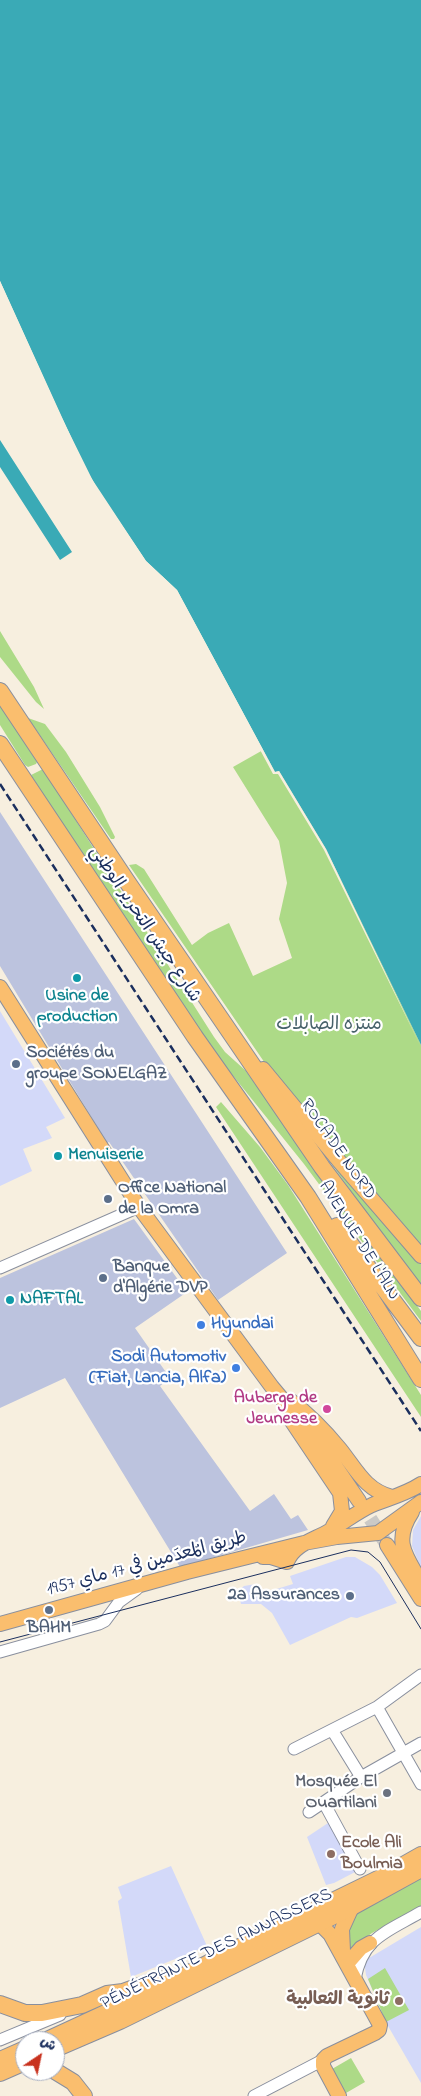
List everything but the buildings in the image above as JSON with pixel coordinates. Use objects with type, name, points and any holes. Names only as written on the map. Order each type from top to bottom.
[{"type":"highway","name":"شارع جيش التحرير الوطني","points":[[0,691],[224,1023]]},
{"type":"highway","name":"شارع جيش التحرير الوطني","points":[[0,744],[184,1022],[258,1127]]},
{"type":"highway","name":"ROCADE NORD","points":[[224,1023],[322,1167],[421,1298]]},
{"type":"highway","points":[[258,1127],[276,1143],[296,1173],[421,1338]]},
{"type":"highway","name":"AVENUE DE L'ALN","points":[[258,1127],[308,1197],[421,1379]]},
{"type":"highway","points":[[317,1916],[336,1890],[421,1843]]},
{"type":"highway","points":[[0,2004],[25,2013],[42,2013],[82,2006],[107,1994],[123,1992],[206,1963],[317,1916],[421,1855]]},
{"type":"highway","name":"PÉNÉTRANTE DES ANNASSERS","points":[[65,2045],[120,2021],[317,1916],[352,1907],[421,1870]]},
{"type":"highway","points":[[65,2032],[162,1987],[206,1963]]},
{"type":"highway","points":[[0,2060],[15,2062]]},
{"type":"highway","points":[[0,2073],[15,2066]]},
{"type":"highway","points":[[0,2078],[15,2068]]},
{"type":"highway","points":[[65,2077],[73,2082],[84,2096]]},
{"type":"main road","points":[[0,987],[139,1207],[272,1387],[323,1448],[359,1501]]},
{"type":"main road","points":[[224,1023],[421,1256]]},
{"type":"main road","points":[[272,1387],[310,1415],[368,1485],[383,1495],[392,1498]]},
{"type":"main road","points":[[272,1387],[296,1430],[340,1493],[342,1511],[339,1519],[328,1532]]},
{"type":"main road","points":[[304,1543],[328,1532],[361,1511],[415,1488]]},
{"type":"main road","points":[[304,1543],[337,1537],[378,1534],[418,1504]]},
{"type":"main road","points":[[418,1504],[406,1523],[402,1541],[407,1559],[421,1582]]},
{"type":"main road","name":"طريق المُعدَمين في 17 ماي 1957","points":[[0,1624],[148,1583],[304,1543]]},
{"type":"main road","points":[[387,1545],[421,1599]]},
{"type":"main road","points":[[346,1962],[341,1934],[352,1907]]},
{"type":"main road","points":[[317,1916],[346,1962],[380,2027],[375,2033],[326,2056],[322,2060],[323,2066],[339,2096]]},
{"type":"main road","points":[[346,1962],[361,1948],[370,1944]]},
{"type":"street","points":[[0,1268],[139,1207]]},
{"type":"street","points":[[0,1652],[99,1624],[105,1621],[119,1602],[148,1583]]},
{"type":"street","points":[[294,1749],[377,1707],[421,1675]]},
{"type":"street","points":[[377,1707],[421,1784]]},
{"type":"street","points":[[332,1730],[361,1777]]},
{"type":"street","points":[[309,1812],[361,1777],[421,1743]]},
{"type":"street","points":[[324,1803],[360,1870]]},
{"type":"street","points":[[355,1979],[360,1958],[370,1944],[421,1912]]},
{"type":"street","points":[[0,2040],[82,2006]]},
{"type":"street","points":[[254,2096],[322,2060]]},
{"type":"shaded area","points":[[0,812],[287,1253],[218,1300],[109,1142],[107,1143],[0,966]]},
{"type":"shaded area","name":"Sociétés du groupe SONELGAZ","points":[[0,1011],[65,1118],[46,1127],[52,1138],[23,1149],[32,1171],[0,1186]]},
{"type":"shaded area","points":[[134,1219],[187,1292],[135,1328],[170,1378],[160,1386],[250,1511],[274,1494],[291,1519],[298,1515],[308,1530],[180,1567],[65,1378],[0,1408],[0,1278]]},
{"type":"shaded area","points":[[421,1516],[421,1568],[412,1546],[413,1530]]},
{"type":"shaded area","points":[[346,1557],[355,1557],[372,1567],[380,1575],[397,1603],[357,1618],[351,1617],[290,1645],[272,1613],[261,1604],[241,1604],[238,1591],[244,1586],[256,1584],[260,1594],[293,1584],[290,1576]]},
{"type":"shaded area","name":"Ecole Ali Boulmia","points":[[331,1821],[359,1870],[326,1885],[307,1837]]},
{"type":"shaded area","points":[[171,1866],[207,1946],[131,1977],[118,1901],[122,1898],[118,1887]]},
{"type":"shaded area","name":"ثانوية الثعالبية","points":[[421,1927],[421,2083],[388,2026],[366,1975],[364,1961]]},
{"type":"green space","points":[[0,631],[34,687],[44,709],[36,702],[0,657]]},
{"type":"green space","points":[[0,705],[37,762],[36,764],[28,767],[25,765],[0,725]]},
{"type":"green space","points":[[28,718],[45,724],[66,752],[100,807],[115,837],[114,839],[111,839]]},
{"type":"green space","name":"منتزه الصابلات","points":[[263,750],[275,772],[279,771],[326,849],[421,1045],[421,1250],[269,1069],[129,865],[136,864],[144,869],[192,945],[208,933],[229,923],[253,976],[292,958],[279,919],[287,883],[279,841],[233,767]]},
{"type":"green space","points":[[43,769],[214,1037],[225,1052],[245,1070],[421,1311],[421,1321],[304,1164],[226,1067],[153,963],[31,775]]},
{"type":"green space","points":[[221,1102],[260,1147],[288,1185],[421,1395],[421,1417],[216,1107]]},
{"type":"green space","points":[[322,1148],[421,1263],[421,1288],[325,1155]]},
{"type":"green space","points":[[421,1877],[421,1906],[372,1933],[348,1950],[347,1930],[359,1911]]},
{"type":"green space","points":[[385,1968],[409,2010],[386,2022],[368,1979]]},
{"type":"green space","points":[[351,2058],[365,2082],[346,2093],[332,2069]]},
{"type":"water","points":[[0,0],[421,0],[421,1045],[326,849],[279,771],[275,772],[177,590],[146,561],[96,487],[59,412],[0,281]]},
{"type":"water","points":[[0,440],[72,552],[60,560],[0,467]]},
{"type":"pier","points":[[0,281],[86,470],[146,561],[177,590],[275,772],[279,771],[326,849],[421,1047],[324,850],[278,774],[273,774],[175,591],[144,563],[84,471],[0,287]]},
{"type":"tunnel","points":[[359,1501],[387,1545]]},
{"type":"tram line","points":[[0,1642],[351,1550],[368,1552],[380,1562],[421,1629]]},
{"type":"railway","points":[[0,784],[421,1431]]},
{"type":"place","name":"Usine de production","points":[[77,978]]},
{"type":"place","name":"Sociétés du groupe SONELGAZ","points":[[16,1064]]},
{"type":"place","name":"Menuiserie","points":[[58,1156]]},
{"type":"place","name":"Office National de la Omra","points":[[108,1199]]},
{"type":"place","name":"Banque d'Algérie DVP","points":[[103,1278]]},
{"type":"place","name":"NAFTAL","points":[[10,1300]]},
{"type":"place","name":"Hyundai","points":[[201,1325]]},
{"type":"place","name":"Sodi Automotiv (Fiat, Lancia, Alfa)","points":[[236,1368]]},
{"type":"place","name":"Auberge de Jeunesse","points":[[327,1409]]},
{"type":"place","name":"2a Assurances","points":[[350,1596]]},
{"type":"place","name":"BAHM","points":[[49,1610]]},
{"type":"place","name":"Mosquée El Ouartilani","points":[[387,1793]]},
{"type":"place","name":"Ecole Ali Boulmia","points":[[331,1854]]},
{"type":"place","name":"ثانوية الثعالبية","points":[[399,2001]]}]
